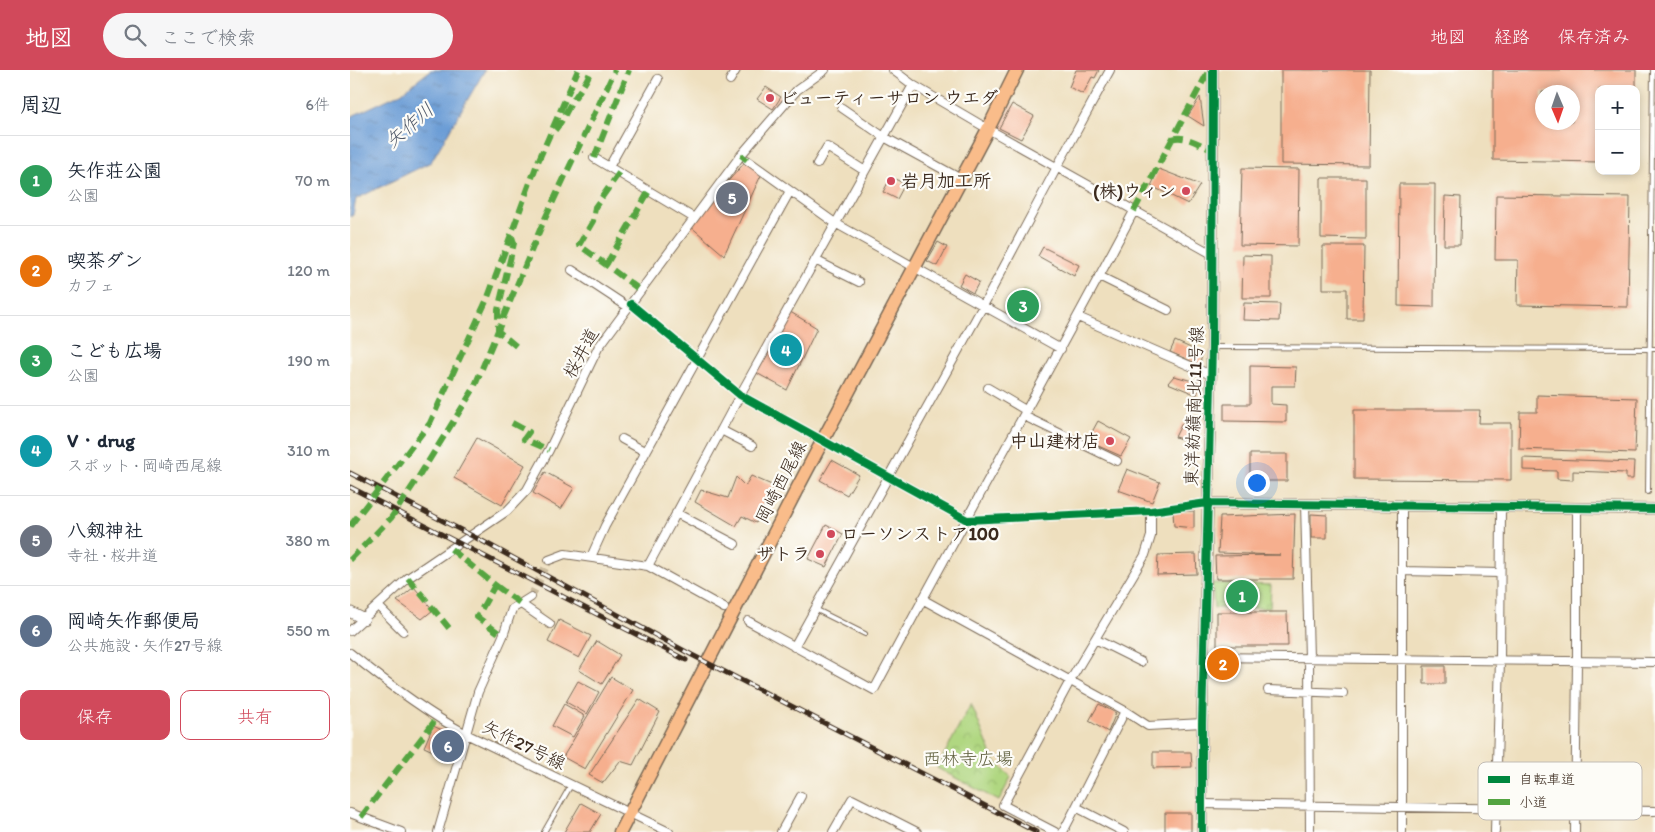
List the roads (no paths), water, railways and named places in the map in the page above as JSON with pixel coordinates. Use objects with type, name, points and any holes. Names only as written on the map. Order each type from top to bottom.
[{"type":"main road","name":"岡崎西尾線","points":[[620,832],[988,129],[1017,70]]},
{"type":"street","points":[[730,80],[736,70]]},
{"type":"street","name":"桜井道","points":[[350,631],[408,578],[507,511],[527,490],[549,450],[598,348],[741,155],[797,90],[825,70]]},
{"type":"street","points":[[893,70],[914,85],[988,129],[1212,254]]},
{"type":"street","points":[[794,647],[887,476],[983,306],[1110,70]]},
{"type":"street","name":"東洋紡績南北11号線","points":[[1202,832],[1202,723],[1212,347],[1213,70]]},
{"type":"street","points":[[609,167],[658,79]]},
{"type":"street","points":[[648,566],[814,260],[914,85]]},
{"type":"street","points":[[842,108],[884,136],[961,179]]},
{"type":"street","points":[[817,164],[827,147],[864,171]]},
{"type":"street","points":[[594,158],[694,218]]},
{"type":"street","points":[[746,160],[835,223],[1061,349]]},
{"type":"street","points":[[591,558],[605,526],[790,191]]},
{"type":"street","points":[[748,621],[874,690],[922,599],[1061,349],[1134,211]]},
{"type":"street","points":[[814,260],[859,282]]},
{"type":"street","points":[[572,270],[629,305],[740,395],[967,520],[1150,511],[1207,503],[1655,509]]},
{"type":"street","points":[[1099,276],[1168,310]]},
{"type":"street","points":[[1078,317],[1211,375]]},
{"type":"street","points":[[988,388],[1026,413],[1117,460]]},
{"type":"street","points":[[721,430],[752,446]]},
{"type":"street","points":[[622,439],[646,452]]},
{"type":"street","points":[[1305,504],[1309,658],[1310,832]]},
{"type":"street","points":[[1402,506],[1402,832]]},
{"type":"street","points":[[1497,762],[1501,507]]},
{"type":"street","points":[[1576,762],[1577,508]]},
{"type":"street","points":[[1055,832],[1003,804],[1070,681],[1145,555],[1151,536],[1150,511]]},
{"type":"street","points":[[676,514],[735,544]]},
{"type":"street","points":[[548,560],[565,554],[648,566],[724,608]]},
{"type":"street","points":[[1403,572],[1500,573]]},
{"type":"street","points":[[438,832],[478,692],[503,636],[512,609],[531,597]]},
{"type":"street","points":[[922,599],[1148,726],[1202,723]]},
{"type":"street","points":[[521,604],[550,624]]},
{"type":"street","points":[[378,606],[403,631]]},
{"type":"street","points":[[350,612],[364,619]]},
{"type":"street","points":[[1095,639],[1141,662]]},
{"type":"street","name":"矢作27号線","points":[[350,653],[384,681],[437,718],[466,734],[669,832]]},
{"type":"street","points":[[1204,657],[1655,662]]},
{"type":"street","points":[[1268,690],[1344,692]]},
{"type":"street","points":[[1063,832],[1126,712]]},
{"type":"street","points":[[781,832],[801,796]]},
{"type":"street","points":[[833,832],[852,799],[917,832]]},
{"type":"street","points":[[1202,804],[1478,808]]},
{"type":"street","points":[[1076,808],[1124,832]]},
{"type":"street","points":[[1642,811],[1655,811]]},
{"type":"street","points":[[350,813],[401,832]]},
{"type":"lane","points":[[1648,492],[1653,70]]},
{"type":"lane","points":[[1212,347],[1655,349]]},
{"type":"lane","points":[[815,609],[865,634]]},
{"type":"lane","points":[[544,832],[571,785]]},
{"type":"water","name":"矢作川","points":[[431,70],[485,70],[431,162],[356,199],[353,215],[350,217],[350,117],[401,93]]},
{"type":"tunnel","points":[[531,597],[549,560]]},
{"type":"railway","points":[[350,473],[484,542],[692,655],[1036,832]]},
{"type":"railway","points":[[350,487],[686,660]]},
{"type":"place","name":"ビューティーサロン ウエダ","points":[[770,98]]},
{"type":"place","name":"岩月加工所","points":[[891,181]]},
{"type":"place","name":"(株)ウィン","points":[[1186,191]]},
{"type":"place","name":"八剱神社","points":[[732,198]]},
{"type":"place","name":"こども広場","points":[[1023,306]]},
{"type":"place","name":"V・drug","points":[[786,350]]},
{"type":"place","name":"中山建材店","points":[[1110,441]]},
{"type":"place","name":"ローソンストア100","points":[[831,534]]},
{"type":"place","name":"ザトラ","points":[[820,554]]},
{"type":"place","name":"矢作荘公園","points":[[1242,596]]},
{"type":"place","name":"喫茶ダン","points":[[1223,664]]},
{"type":"place","name":"岡崎矢作郵便局","points":[[448,746]]},
{"type":"park label","name":"西林寺広場","points":[[968,759]]}]
